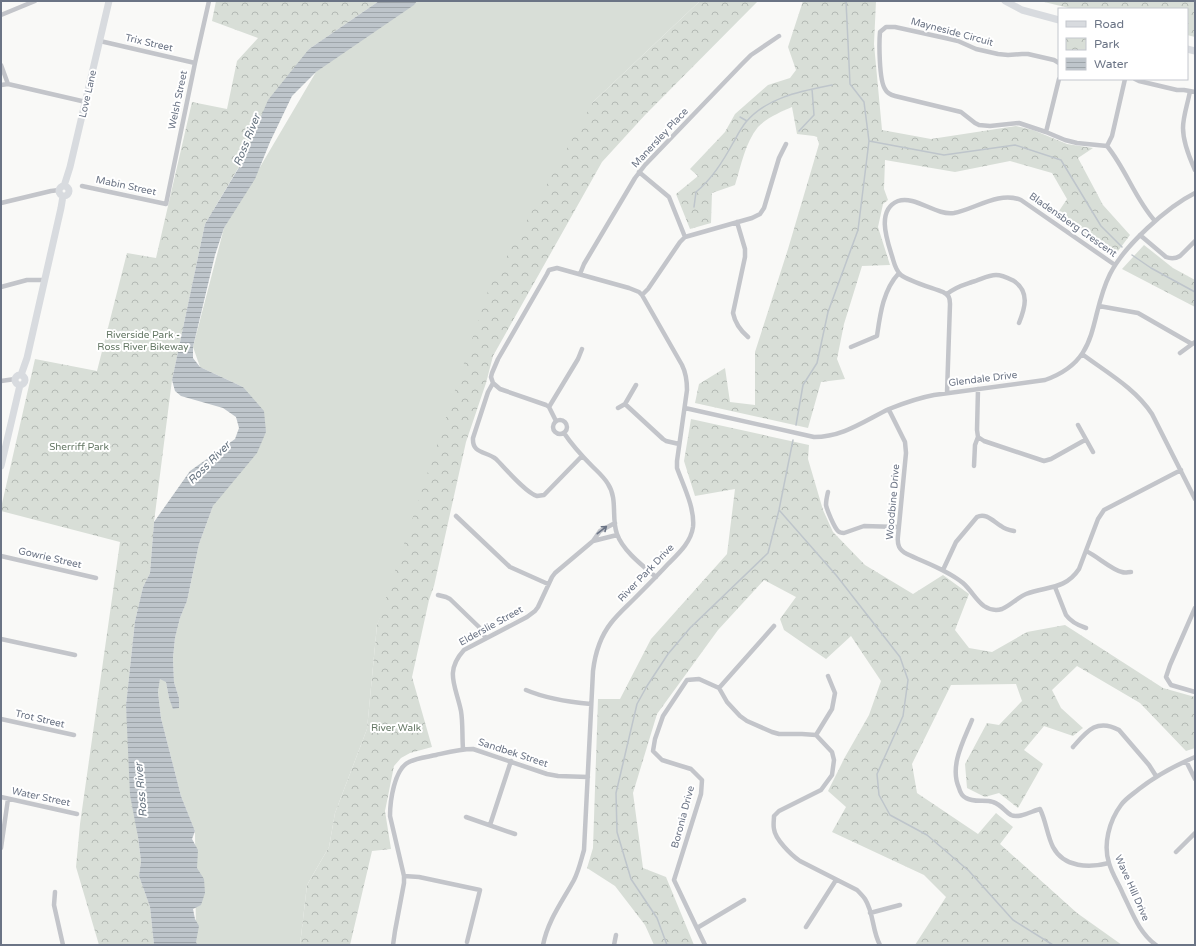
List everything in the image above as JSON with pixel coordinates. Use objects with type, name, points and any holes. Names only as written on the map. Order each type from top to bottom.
[{"type":"street","points":[[1,15],[35,1]]},
{"type":"street","name":"Love Lane","points":[[1,466],[18,379],[27,358],[61,208],[62,191],[70,167],[109,1]]},
{"type":"street","name":"Welsh Street","points":[[166,204],[209,1]]},
{"type":"street","points":[[1005,1],[1022,10],[1058,20]]},
{"type":"street","name":"Mayneside Circuit","points":[[1058,62],[1054,60],[1028,54],[998,54],[976,49],[952,40],[896,27],[886,26],[880,32],[883,86],[888,93],[961,112],[980,125],[990,126],[1019,123],[1065,140],[1108,146]]},
{"type":"street","name":"Manersley Place","points":[[580,274],[584,264],[639,172],[742,64],[779,36]]},
{"type":"street","name":"Trix Street","points":[[100,41],[195,62]]},
{"type":"street","points":[[1,65],[8,84]]},
{"type":"street","points":[[1046,132],[1059,80]]},
{"type":"street","points":[[1125,80],[1112,136],[1108,146],[1145,208],[1155,220]]},
{"type":"street","points":[[1137,80],[1177,90],[1193,92],[1184,121],[1183,130],[1195,170]]},
{"type":"street","points":[[1,85],[8,84],[86,102]]},
{"type":"street","points":[[582,456],[544,495],[537,496],[529,492],[494,457],[475,449],[473,446],[473,438],[488,392],[493,383],[492,372],[549,270],[557,268],[580,274],[629,288],[639,292],[642,295],[648,289],[685,237],[752,218],[762,212],[779,158],[786,144]]},
{"type":"street","points":[[639,172],[669,197],[685,237]]},
{"type":"street","name":"Mabin Street","points":[[82,186],[166,204]]},
{"type":"street","points":[[1,203],[51,191],[62,191]]},
{"type":"street","name":"Glendale Drive","points":[[685,408],[814,437],[823,437],[838,434],[889,410],[917,399],[947,393],[1045,380],[1055,377],[1067,371],[1082,354],[1091,336],[1098,306],[1115,265],[1140,235],[1155,220],[1178,203],[1195,193]]},
{"type":"street","name":"Bladensberg Crescent","points":[[899,273],[895,266],[884,227],[889,208],[895,202],[904,200],[940,212],[952,213],[1001,198],[1017,198],[1115,265]]},
{"type":"street","points":[[737,222],[745,249],[745,257],[733,313],[740,329],[748,337]]},
{"type":"street","points":[[1140,235],[1166,257],[1170,258],[1180,256],[1195,241]]},
{"type":"street","points":[[851,347],[877,336],[882,309],[887,293],[892,282],[899,273],[905,277],[947,294],[950,304],[947,393]]},
{"type":"street","points":[[947,294],[954,288],[992,275],[1005,276],[1019,284],[1024,292],[1025,300],[1019,323]]},
{"type":"street","points":[[1,287],[27,280],[45,280]]},
{"type":"street","name":"River Park Drive","points":[[543,945],[552,918],[574,879],[583,853],[593,671],[594,660],[599,644],[611,624],[620,613],[685,545],[690,537],[693,527],[691,508],[677,468],[687,390],[686,373],[642,295]]},
{"type":"street","points":[[1098,306],[1138,313],[1193,343],[1180,353]]},
{"type":"street","points":[[549,407],[578,360],[582,349]]},
{"type":"street","points":[[1082,354],[1144,402],[1152,414],[1195,499]]},
{"type":"street","points":[[1,381],[18,379]]},
{"type":"street","points":[[493,383],[500,389],[543,403],[549,407],[556,421]]},
{"type":"street","points":[[618,408],[625,404],[636,384]]},
{"type":"street","points":[[974,466],[975,445],[978,437],[976,430],[978,389]]},
{"type":"street","points":[[625,404],[663,439],[679,444]]},
{"type":"street","name":"Woodbine Drive","points":[[889,410],[905,442],[906,453],[898,527],[897,542],[899,548],[902,551],[943,570],[963,583],[984,606],[994,610],[1002,609],[1028,594],[1063,584],[1074,576],[1079,569],[1098,519],[1104,510],[1181,470]]},
{"type":"street","points":[[556,421],[562,420],[567,424],[567,428],[564,433]]},
{"type":"street","points":[[556,421],[553,426],[554,432],[560,434],[564,433]]},
{"type":"street","points":[[1078,426],[1093,452]]},
{"type":"street","points":[[564,433],[582,456],[609,484],[613,495],[617,535],[626,549],[656,577]]},
{"type":"street","points":[[978,437],[984,441],[1044,461],[1051,459],[1085,440]]},
{"type":"street","points":[[828,492],[826,503],[827,508],[838,531],[841,533],[864,526],[898,527]]},
{"type":"street","points":[[943,570],[956,542],[980,515],[1001,527],[1014,531]]},
{"type":"street","points":[[456,516],[510,567],[548,584]]},
{"type":"street","name":"Elderslie Street","points":[[463,749],[461,712],[453,682],[452,670],[457,657],[464,650],[485,637],[527,617],[535,611],[555,573],[593,541],[600,531],[615,523]]},
{"type":"street","name":"Elderslie Street","points":[[593,541],[617,535]]},
{"type":"street","points":[[1086,551],[1116,570],[1131,572]]},
{"type":"street","name":"Gowrie Street","points":[[1,556],[96,578]]},
{"type":"street","points":[[1055,587],[1068,619],[1086,628]]},
{"type":"street","points":[[438,595],[450,598],[479,627],[485,637]]},
{"type":"street","points":[[1195,608],[1170,664],[1166,677],[1171,685],[1195,692]]},
{"type":"street","points":[[774,626],[718,688],[727,702],[747,721],[780,734],[816,735],[832,752],[834,768],[832,775],[822,790],[779,811],[774,816],[773,828],[778,838],[792,856],[857,890],[866,900],[875,934],[880,945]]},
{"type":"street","points":[[1,639],[75,655]]},
{"type":"street","points":[[816,735],[832,709],[835,693],[828,676]]},
{"type":"street","name":"Boronia Drive","points":[[705,945],[674,880],[701,794],[702,780],[691,769],[662,760],[654,752],[655,739],[663,716],[687,680],[699,679],[718,688]]},
{"type":"street","points":[[526,690],[565,702],[591,704]]},
{"type":"street","name":"Trot Street","points":[[1,719],[74,736]]},
{"type":"street","points":[[972,720],[959,751],[956,773],[957,785],[965,798],[992,802],[1001,806],[1011,815],[1018,816],[1040,809],[1054,849],[1061,857],[1078,866],[1097,866],[1109,863]]},
{"type":"street","points":[[1073,747],[1086,732],[1092,728],[1103,725],[1114,728],[1119,730],[1149,765],[1156,776]]},
{"type":"street","name":"Sandbek Street","points":[[393,945],[404,890],[404,876],[390,816],[392,797],[397,776],[404,765],[408,762],[463,749],[481,751],[552,775],[588,777]]},
{"type":"street","name":"Wave Hill Drive","points":[[1156,945],[1148,939],[1140,928],[1109,863],[1107,838],[1114,816],[1121,805],[1132,794],[1156,776],[1195,757]]},
{"type":"street","points":[[1186,761],[1195,779]]},
{"type":"street","points":[[490,825],[511,762]]},
{"type":"street","name":"Water Street","points":[[1,797],[77,814]]},
{"type":"street","points":[[1,848],[8,799]]},
{"type":"street","points":[[466,817],[515,834]]},
{"type":"street","points":[[1176,852],[1195,833]]},
{"type":"street","points":[[404,876],[419,877],[480,890],[467,942]]},
{"type":"street","points":[[806,927],[836,880]]},
{"type":"street","points":[[55,892],[54,905],[63,945]]},
{"type":"street","points":[[697,928],[744,900]]},
{"type":"street","points":[[870,912],[900,905]]},
{"type":"street","points":[[614,945],[616,935]]},
{"type":"green space","name":"Riverside Park - Ross River Bikeway","points":[[216,1],[379,1],[309,49],[205,224],[172,380],[154,522],[150,573],[143,587],[135,621],[126,705],[141,861],[139,876],[150,907],[154,945],[99,945],[76,867],[80,824],[120,542],[1,511],[1,508],[35,359],[97,371],[127,253],[156,258],[192,102],[227,109],[237,61],[258,38],[212,21]]},
{"type":"green space","points":[[401,1],[700,1],[593,102],[377,625],[367,729],[335,813],[329,847],[307,885],[300,945],[198,945],[196,942],[195,831],[181,796],[161,718],[158,692],[160,678],[166,681],[169,698],[179,698],[174,682],[173,658],[175,638],[180,618],[187,601],[199,544],[213,506],[266,432],[243,387],[200,367],[193,347],[224,228],[316,72]]},
{"type":"green space","name":"River Walk","points":[[700,1],[758,1],[645,115],[602,162],[493,356],[486,383],[466,442],[412,677],[432,747],[410,753],[401,758],[394,766],[385,811],[391,849],[372,851],[350,945],[300,945],[307,885],[329,847],[335,813],[367,729],[377,625],[489,288],[593,102]]},
{"type":"green space","points":[[803,1],[876,1],[874,44],[882,130],[931,139],[1016,126],[1033,130],[1067,144],[1093,148],[1078,158],[1103,205],[1130,235],[1115,255],[1055,217],[1067,199],[1052,173],[1010,161],[955,172],[885,160],[884,189],[888,200],[883,204],[878,227],[890,265],[862,266],[844,324],[837,359],[845,379],[821,382],[808,428],[695,403],[699,384],[725,368],[730,402],[755,405],[755,352],[788,249],[819,144],[817,137],[797,134],[792,107],[761,124],[754,133],[747,147],[735,185],[712,193],[711,223],[690,229],[676,194],[698,176],[690,169],[725,132],[735,114],[768,85],[790,78],[796,70],[788,47]]},
{"type":"green space","points":[[1040,1],[1195,1],[1195,37],[1188,35],[1188,8],[1069,8]]},
{"type":"green space","points":[[1144,245],[1173,268],[1195,280],[1195,307],[1122,269]]},
{"type":"green space","points":[[691,419],[809,445],[808,459],[823,510],[833,532],[865,565],[913,594],[943,575],[969,594],[955,630],[969,648],[992,652],[1027,632],[1065,625],[1163,688],[1195,697],[1195,748],[1186,751],[1140,703],[1077,666],[1052,690],[1061,708],[1083,728],[1073,736],[1044,726],[1024,750],[1043,764],[1018,808],[999,793],[985,797],[967,788],[965,764],[987,723],[999,725],[1022,701],[1016,684],[951,685],[912,764],[917,793],[978,834],[996,813],[1013,827],[1000,844],[1077,913],[1122,945],[915,945],[946,897],[924,875],[832,832],[846,807],[828,791],[869,715],[881,681],[851,636],[826,659],[784,630],[780,619],[796,597],[764,580],[718,630],[657,714],[633,793],[643,868],[666,877],[694,945],[654,945],[645,925],[615,886],[587,868],[593,848],[598,699],[620,699],[651,639],[727,554],[735,489],[695,496],[684,461]]},
{"type":"water","name":"Ross River","points":[[379,1],[417,1],[414,5],[316,72],[292,96],[270,142],[255,179],[224,228],[215,255],[193,347],[193,358],[200,367],[243,387],[264,411],[266,432],[257,453],[213,506],[199,544],[187,601],[180,618],[175,638],[173,658],[174,682],[179,698],[179,708],[173,709],[166,682],[160,679],[158,692],[161,718],[181,796],[195,831],[192,839],[198,850],[197,868],[204,879],[205,893],[201,905],[193,909],[195,919],[199,926],[196,942],[198,945],[154,945],[150,907],[139,876],[141,861],[130,795],[126,705],[135,621],[143,587],[150,573],[154,522],[190,471],[235,439],[239,428],[236,417],[223,408],[181,396],[175,391],[172,380],[205,224],[241,164],[268,100],[309,49]]},
{"type":"waterway","points":[[796,425],[803,385],[817,363],[828,312],[858,230],[869,141],[864,102],[850,84],[846,1]]},
{"type":"waterway","points":[[694,207],[696,192],[717,169],[742,127],[754,113],[786,96],[832,85]]},
{"type":"waterway","points":[[799,131],[814,115],[812,89]]},
{"type":"waterway","points":[[740,117],[747,121]]},
{"type":"waterway","points":[[869,141],[944,155],[1015,145],[1061,160],[1101,226],[1122,247]]},
{"type":"waterway","points":[[1132,255],[1151,268],[1195,292]]},
{"type":"waterway","points":[[667,945],[657,918],[631,879],[617,832],[616,793],[637,704],[668,654],[690,628],[768,553],[779,510],[793,440]]},
{"type":"waterway","points":[[779,510],[836,575],[900,657],[908,680],[903,716],[877,774],[879,795],[890,815],[927,835],[969,871],[1013,920],[1053,945]]},
{"type":"park label","name":"Sherriff Park","points":[[79,447]]}]
